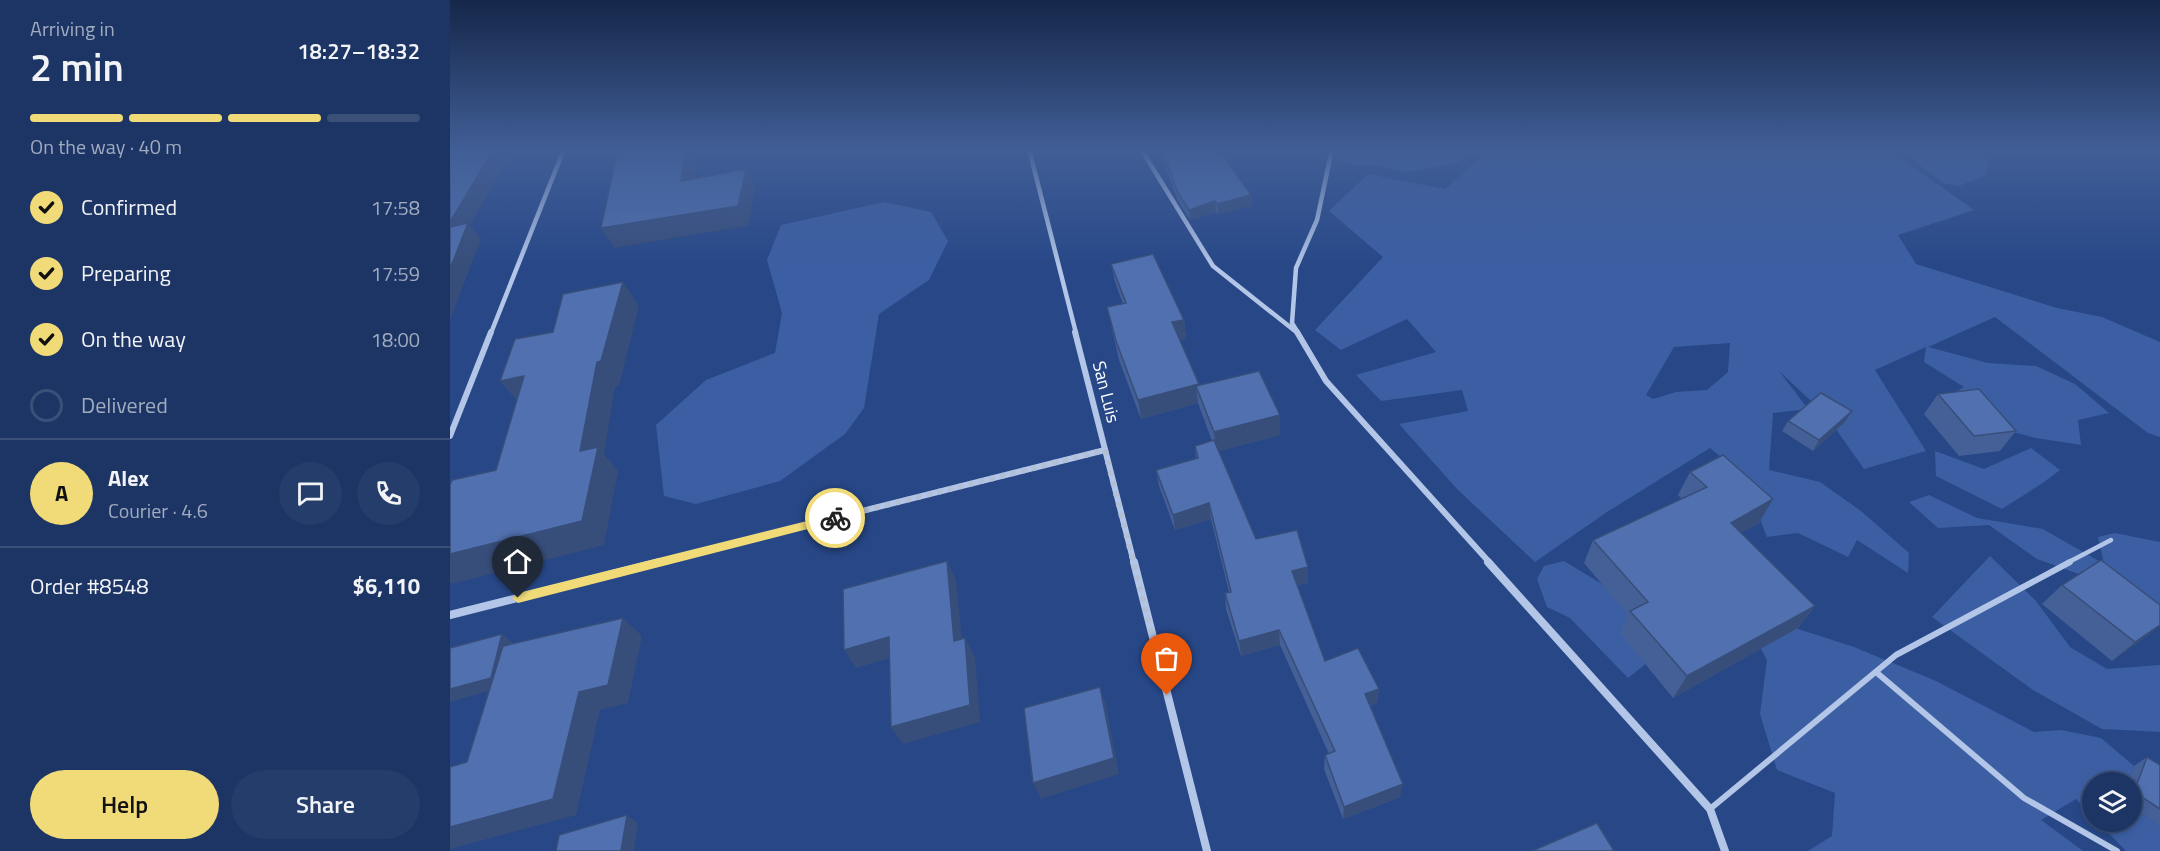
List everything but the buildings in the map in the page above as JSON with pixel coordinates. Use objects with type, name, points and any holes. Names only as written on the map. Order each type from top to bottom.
[{"type":"street","points":[[450,436],[548,189]]},
{"type":"street","name":"San Luis","points":[[1039,189],[1207,851]]},
{"type":"street","points":[[1165,189],[1213,266],[1298,333]]},
{"type":"street","points":[[1324,189],[1317,220],[1296,268],[1292,323],[1326,381],[1710,809],[1725,851]]},
{"type":"street","points":[[450,615],[1105,450]]},
{"type":"lane","points":[[1710,809],[1896,655],[2111,540]]},
{"type":"lane","points":[[1876,672],[2024,798],[2117,851]]},
{"type":"shaded area","points":[[1352,189],[1944,189],[1974,210],[1898,235],[1916,264],[2057,308],[2102,317],[2160,342],[2160,437],[2148,433],[1995,317],[1928,347],[1988,363],[2036,366],[2075,384],[2109,413],[2078,420],[2081,445],[2036,438],[1987,425],[1942,400],[1964,387],[1924,362],[1926,347],[1875,370],[1926,451],[1864,469],[1826,415],[1779,371],[1808,409],[1773,413],[1769,470],[1820,482],[1861,511],[1909,553],[1908,573],[1857,540],[1848,557],[1798,533],[1767,537],[1742,474],[1710,448],[1607,512],[1535,562],[1458,490],[1399,424],[1468,411],[1462,390],[1381,401],[1356,375],[1436,352],[1407,319],[1341,350],[1315,330],[1383,257],[1329,211]],"holes":[[[1730,343],[1728,372],[1707,390],[1676,392],[1653,399],[1646,395],[1674,347]]]},
{"type":"shaded area","points":[[884,202],[931,212],[948,241],[929,280],[879,314],[864,408],[845,434],[780,481],[696,504],[664,496],[656,425],[706,380],[775,353],[782,313],[767,260],[781,225]]},
{"type":"shaded area","points":[[2031,448],[2060,470],[2002,509],[1936,476],[1935,451],[1984,469]]},
{"type":"shaded area","points":[[1929,495],[1977,518],[2043,529],[2104,564],[2098,537],[2115,533],[2160,542],[2160,618],[2098,581],[2037,559],[1989,525],[1938,528],[1909,502]]},
{"type":"shaded area","points":[[1990,556],[2036,601],[2070,647],[2107,669],[2160,665],[2160,732],[2102,729],[2033,690],[1932,617]]},
{"type":"shaded area","points":[[1564,561],[1602,584],[1662,651],[1628,678],[1570,618],[1547,607],[1537,579],[1544,566]]},
{"type":"shaded area","points":[[1758,588],[1798,629],[1854,647],[1936,681],[2034,732],[2061,730],[2101,738],[2134,766],[2132,772],[2082,772],[2082,805],[2076,799],[2041,820],[2083,851],[1808,851],[1832,836],[1835,793],[1777,770],[1760,714],[1767,660],[1749,626]]},
{"type":"shaded area","points":[[2142,814],[2160,826],[2160,851],[2126,851],[2108,832],[2142,832]]},
{"type":"way so far","points":[[835,518],[1105,450],[1167,695]]},
{"type":"route","points":[[518,598],[835,518]]}]
